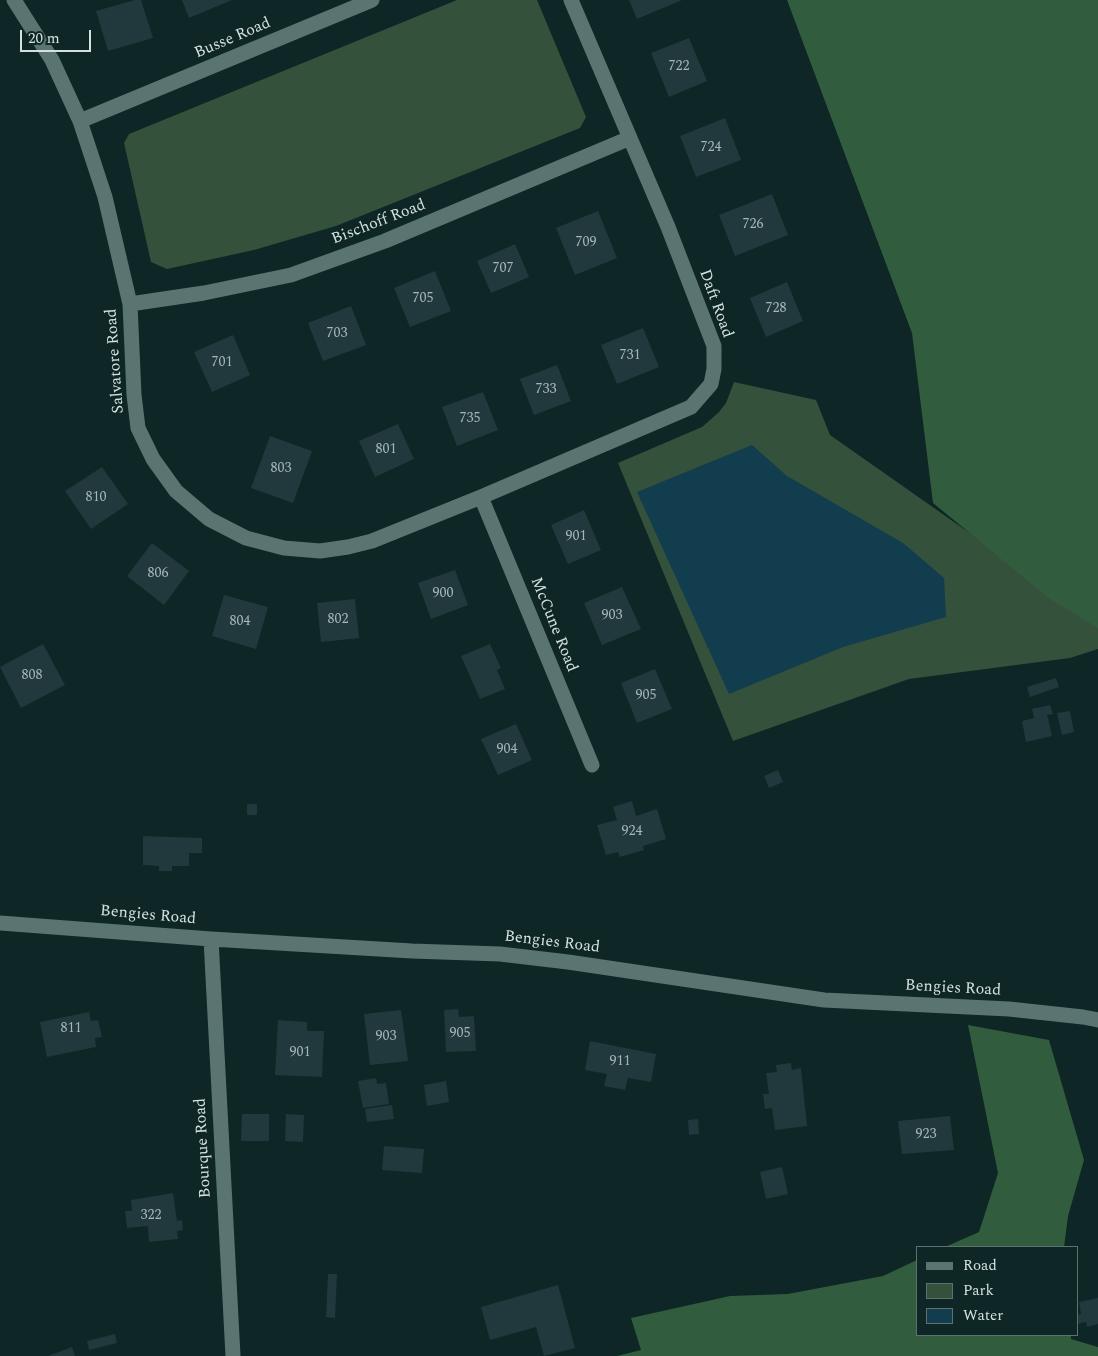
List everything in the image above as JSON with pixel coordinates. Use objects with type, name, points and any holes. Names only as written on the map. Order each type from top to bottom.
[{"type":"street","name":"Salvatore Road","points":[[14,0],[52,60],[80,121],[105,197],[130,304],[134,395],[138,428],[153,459],[176,491],[209,520],[246,538],[284,548],[320,551],[372,541],[482,497]]},
{"type":"street","name":"Busse Road","points":[[80,121],[372,0]]},
{"type":"street","name":"Daft Road","points":[[482,497],[690,407],[711,384],[714,369],[714,346],[668,227],[571,0]]},
{"type":"street","name":"Bischoff Road","points":[[130,304],[204,294],[291,275],[385,241],[630,138]]},
{"type":"street","name":"McCune Road","points":[[482,497],[592,765]]},
{"type":"street","name":"Bengies Road","points":[[0,923],[211,939],[500,954],[568,962],[824,1000],[1009,1009],[1098,1020]]},
{"type":"street","name":"Bourque Road","points":[[211,939],[233,1356]]},
{"type":"green space","points":[[457,0],[537,0],[586,117],[580,128],[336,226],[254,250],[167,269],[151,262],[124,143],[129,134]]},
{"type":"green space","points":[[787,0],[1098,0],[1098,628],[1050,599],[933,503],[912,333]]},
{"type":"green space","points":[[734,382],[816,400],[830,435],[1098,623],[1098,649],[1070,658],[909,679],[733,741],[618,463],[702,427],[726,403]]},
{"type":"green space","points":[[968,1025],[1049,1040],[1084,1160],[1068,1216],[1064,1246],[947,1246],[979,1232],[998,1173]]},
{"type":"green space","points":[[916,1260],[916,1336],[1071,1336],[1071,1339],[1098,1347],[1098,1356],[617,1356],[641,1350],[631,1318],[730,1296],[788,1294],[883,1276]]},
{"type":"water","points":[[752,445],[787,476],[903,543],[944,578],[946,617],[843,647],[729,694],[637,492]]},
{"type":"building","points":[[141,0],[153,38],[108,51],[96,11]]},
{"type":"building","points":[[182,0],[232,0],[189,18]]},
{"type":"building","points":[[629,0],[682,0],[637,19]]},
{"type":"building","points":[[689,38],[707,81],[669,97],[651,53]]},
{"type":"building","points":[[725,118],[741,160],[696,177],[680,136]]},
{"type":"building","points":[[772,194],[788,235],[735,256],[719,215]]},
{"type":"building","points":[[598,211],[617,258],[575,275],[556,228]]},
{"type":"building","points":[[515,244],[529,277],[491,293],[477,261]]},
{"type":"building","points":[[435,271],[451,311],[410,327],[394,288]]},
{"type":"building","points":[[787,282],[803,321],[766,337],[750,298]]},
{"type":"building","points":[[351,306],[366,345],[323,361],[308,323]]},
{"type":"building","points":[[643,328],[659,367],[617,384],[601,345]]},
{"type":"building","points":[[233,335],[250,375],[212,392],[194,352]]},
{"type":"building","points":[[557,365],[571,401],[534,415],[520,379]]},
{"type":"building","points":[[483,392],[498,430],[457,446],[442,407]]},
{"type":"building","points":[[398,424],[414,459],[375,477],[359,441]]},
{"type":"building","points":[[270,436],[312,451],[293,503],[251,488]]},
{"type":"building","points":[[102,467],[128,504],[91,529],[65,491]]},
{"type":"building","points":[[584,510],[601,550],[568,564],[551,525]]},
{"type":"building","points":[[152,543],[189,571],[164,605],[127,576]]},
{"type":"building","points":[[455,570],[468,605],[431,619],[418,583]]},
{"type":"building","points":[[622,587],[641,629],[602,645],[584,603]]},
{"type":"building","points":[[224,595],[268,607],[256,649],[212,636]]},
{"type":"building","points":[[355,599],[359,638],[321,642],[317,603]]},
{"type":"building","points":[[43,644],[65,685],[21,708],[0,667]]},
{"type":"building","points":[[490,644],[501,668],[497,670],[505,689],[480,699],[461,656]]},
{"type":"building","points":[[655,669],[672,709],[637,723],[621,683]]},
{"type":"building","points":[[1056,678],[1059,687],[1030,697],[1027,687]]},
{"type":"building","points":[[1050,705],[1053,714],[1047,715],[1052,736],[1026,742],[1022,721],[1034,718],[1032,709]]},
{"type":"building","points":[[1070,711],[1074,732],[1062,735],[1057,713]]},
{"type":"building","points":[[516,724],[532,760],[498,775],[481,739]]},
{"type":"building","points":[[778,770],[783,782],[769,788],[764,776]]},
{"type":"building","points":[[632,801],[636,816],[657,809],[666,839],[643,846],[644,850],[620,857],[618,852],[606,855],[597,825],[617,820],[613,807]]},
{"type":"building","points":[[247,804],[257,804],[257,815],[247,815]]},
{"type":"building","points":[[143,836],[202,838],[202,853],[189,853],[189,866],[172,866],[172,871],[159,871],[159,866],[143,865]]},
{"type":"building","points":[[458,1009],[459,1017],[474,1016],[476,1051],[446,1052],[444,1010]]},
{"type":"building","points":[[401,1010],[408,1061],[370,1065],[364,1014]]},
{"type":"building","points":[[89,1012],[91,1021],[98,1020],[102,1037],[95,1038],[96,1047],[47,1057],[40,1022]]},
{"type":"building","points":[[278,1020],[307,1022],[307,1031],[324,1031],[322,1077],[275,1075]]},
{"type":"building","points":[[590,1041],[656,1054],[651,1082],[628,1078],[625,1090],[604,1086],[607,1074],[585,1070]]},
{"type":"building","points":[[791,1063],[792,1070],[801,1068],[807,1126],[775,1130],[772,1108],[765,1109],[763,1094],[769,1094],[766,1073],[777,1072],[776,1065]]},
{"type":"building","points":[[376,1078],[377,1084],[386,1083],[389,1104],[363,1108],[358,1081]]},
{"type":"building","points":[[446,1081],[449,1102],[427,1106],[424,1085]]},
{"type":"building","points":[[392,1105],[394,1119],[367,1122],[365,1109]]},
{"type":"building","points":[[242,1114],[269,1114],[269,1141],[241,1141]]},
{"type":"building","points":[[286,1114],[304,1115],[303,1142],[285,1141]]},
{"type":"building","points":[[950,1116],[954,1150],[902,1154],[898,1121]]},
{"type":"building","points":[[698,1119],[699,1134],[689,1135],[688,1120]]},
{"type":"building","points":[[384,1146],[424,1149],[422,1173],[382,1170]]},
{"type":"building","points":[[782,1167],[788,1194],[766,1199],[760,1172]]},
{"type":"building","points":[[173,1193],[177,1221],[182,1220],[183,1230],[177,1231],[178,1239],[149,1242],[148,1226],[127,1228],[125,1211],[132,1211],[131,1200]]},
{"type":"building","points":[[328,1274],[337,1274],[335,1318],[326,1317]]},
{"type":"building","points":[[558,1285],[575,1348],[544,1356],[536,1327],[490,1340],[481,1307]]},
{"type":"building","points":[[1098,1298],[1098,1324],[1087,1327],[1086,1322],[1078,1324],[1078,1315],[1081,1314],[1079,1302]]},
{"type":"building","points":[[115,1334],[117,1343],[89,1350],[87,1341]]},
{"type":"building","points":[[72,1347],[75,1356],[48,1356]]}]
